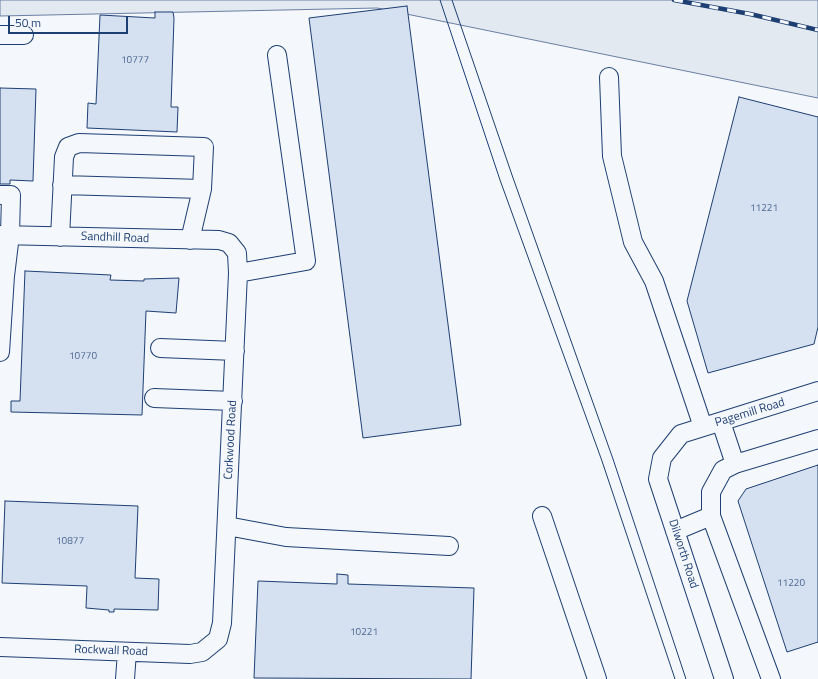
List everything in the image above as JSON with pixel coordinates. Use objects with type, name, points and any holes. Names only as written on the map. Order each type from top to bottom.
[{"type":"street","points":[[0,35],[24,35]]},
{"type":"street","points":[[238,273],[306,261],[277,55]]},
{"type":"street","points":[[609,76],[612,156],[633,242],[654,281],[704,427]]},
{"type":"street","points":[[60,237],[64,157],[68,146],[79,143],[204,147],[202,189],[190,240]]},
{"type":"street","points":[[62,185],[202,189]]},
{"type":"street","points":[[0,195],[11,195],[5,235],[5,276],[0,352]]},
{"type":"street","name":"Sandhill Road","points":[[5,235],[219,240],[229,244]]},
{"type":"street","name":"Corkwood Road","points":[[218,639],[222,623],[238,273],[237,253],[229,244]]},
{"type":"street","points":[[160,348],[235,351]]},
{"type":"street","name":"Pagemill Road","points":[[681,434],[818,392]]},
{"type":"street","points":[[154,398],[233,401]]},
{"type":"street","points":[[721,422],[735,464]]},
{"type":"street","name":"Dilworth Road","points":[[681,434],[662,458],[658,478],[724,679]]},
{"type":"street","points":[[771,679],[711,516],[711,492],[723,470],[735,464],[818,439]]},
{"type":"street","points":[[542,516],[597,679]]},
{"type":"street","points":[[675,530],[711,516]]},
{"type":"street","points":[[227,526],[286,537],[449,546]]},
{"type":"street","name":"Rockwall Road","points":[[0,647],[190,654],[202,652],[218,639]]},
{"type":"street","points":[[125,679],[127,652]]},
{"type":"shaded area","points":[[0,0],[818,0],[818,98],[377,8],[0,16]]},
{"type":"building","points":[[407,6],[461,425],[363,438],[309,18]]},
{"type":"building","points":[[155,12],[173,12],[171,107],[178,107],[177,132],[87,128],[88,103],[96,104],[100,15],[155,18]]},
{"type":"building","points":[[0,88],[36,89],[33,181],[10,180],[10,184],[0,184]]},
{"type":"building","points":[[739,97],[818,117],[818,327],[814,344],[708,373],[687,301]]},
{"type":"building","points":[[25,271],[111,275],[110,280],[144,281],[144,279],[179,278],[176,313],[146,311],[142,415],[11,412],[11,401],[20,401]]},
{"type":"building","points":[[818,465],[818,642],[787,652],[738,501],[746,489]]},
{"type":"building","points":[[5,501],[138,506],[135,578],[159,579],[158,610],[114,609],[114,612],[109,612],[109,610],[86,608],[87,586],[2,583]]},
{"type":"building","points":[[337,574],[348,575],[348,584],[474,588],[471,679],[254,678],[258,581],[337,584]]},
{"type":"tram line","points":[[440,0],[500,180],[602,461],[675,679]]},
{"type":"tram line","points":[[452,0],[512,175],[613,459],[686,679]]},
{"type":"railway","points":[[674,0],[750,14],[818,30]]}]
